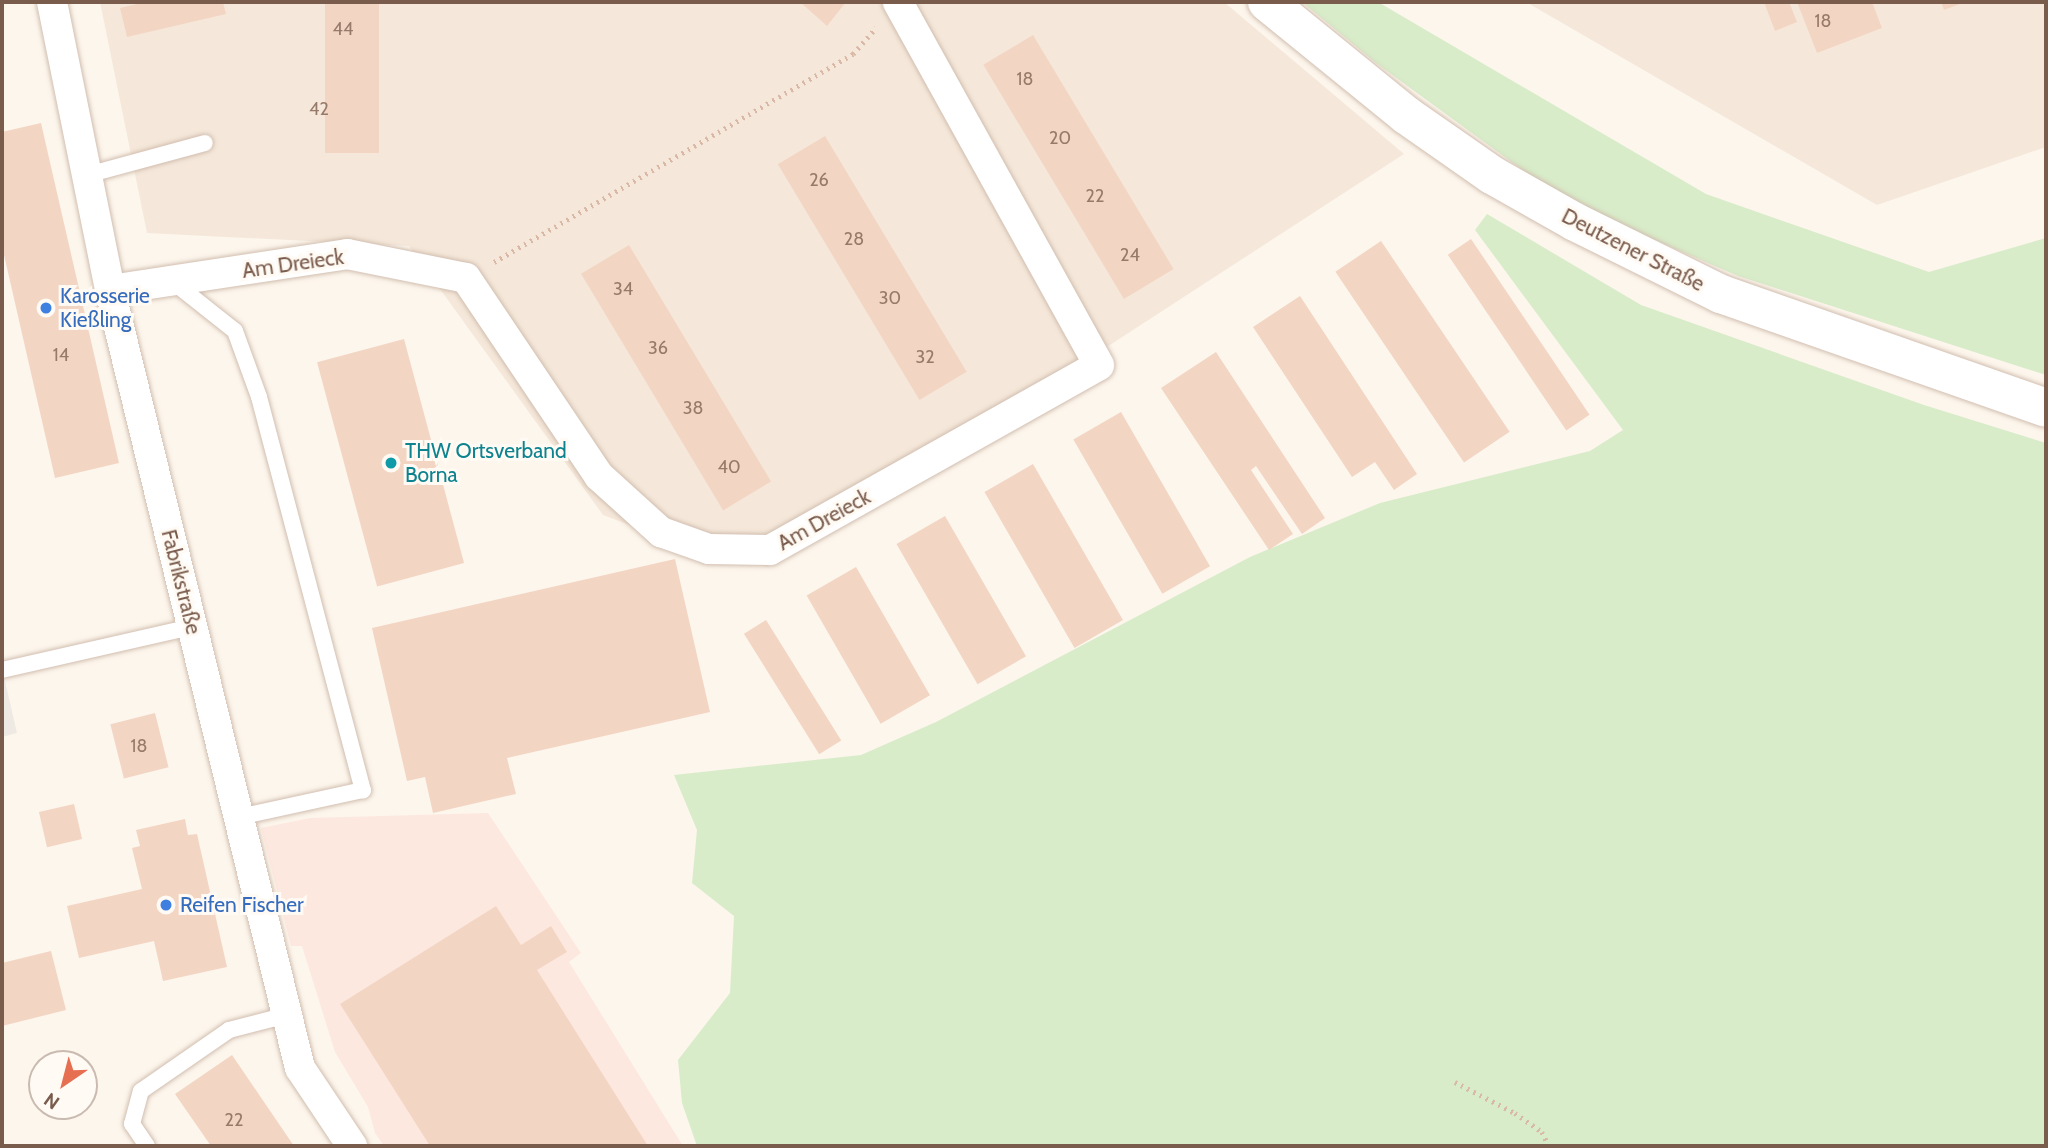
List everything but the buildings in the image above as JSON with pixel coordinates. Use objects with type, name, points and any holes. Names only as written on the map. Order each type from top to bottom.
[{"type":"main road","name":"Deutzener Straße","points":[[1267,2],[1406,115],[1492,175],[1574,222],[1721,294],[2046,408]]},
{"type":"street","name":"Fabrikstraße","points":[[52,2],[110,290],[300,1068],[352,1146]]},
{"type":"street","name":"Am Dreieck","points":[[110,290],[347,254],[466,278],[599,476],[661,532],[709,549],[770,550],[1100,365],[898,2]]},
{"type":"lane","points":[[87,175],[205,143]]},
{"type":"lane","points":[[171,281],[235,331],[259,397],[363,790],[239,817]]},
{"type":"lane","points":[[2,670],[192,627]]},
{"type":"lane","points":[[147,1146],[132,1124],[141,1090],[229,1030],[288,1015]]},
{"type":"path","points":[[466,278],[853,54],[898,2]]},
{"type":"path","points":[[1455,1083],[1515,1113],[1542,1132],[1549,1146]]},
{"type":"shaded area","points":[[100,2],[1224,2],[1404,154],[768,567],[689,547],[603,515],[409,246],[147,233]]},
{"type":"shaded area","points":[[1526,2],[2046,2],[2046,147],[1877,205]]},
{"type":"shaded area","points":[[2,668],[17,733],[2,737]]},
{"type":"shaded area","points":[[488,813],[581,953],[569,962],[683,1146],[384,1146],[375,1133],[368,1107],[335,1052],[302,946],[291,946],[261,828],[310,818]]},
{"type":"green space","points":[[1302,2],[1378,2],[1706,194],[1929,272],[2046,238],[2046,375],[1738,276],[1565,201],[1376,63]]},
{"type":"green space","points":[[1487,214],[1641,305],[1924,405],[2046,443],[2046,1146],[697,1146],[682,1103],[678,1060],[730,993],[734,916],[692,883],[697,830],[674,775],[861,755],[936,722],[1250,557],[1380,503],[1590,451],[1623,430],[1475,230]]},
{"type":"place","name":"Karosserie Kießling","points":[[46,308]]},
{"type":"place","name":"THW Ortsverband Borna","points":[[391,463]]},
{"type":"place","name":"Reifen Fischer","points":[[166,905]]}]
